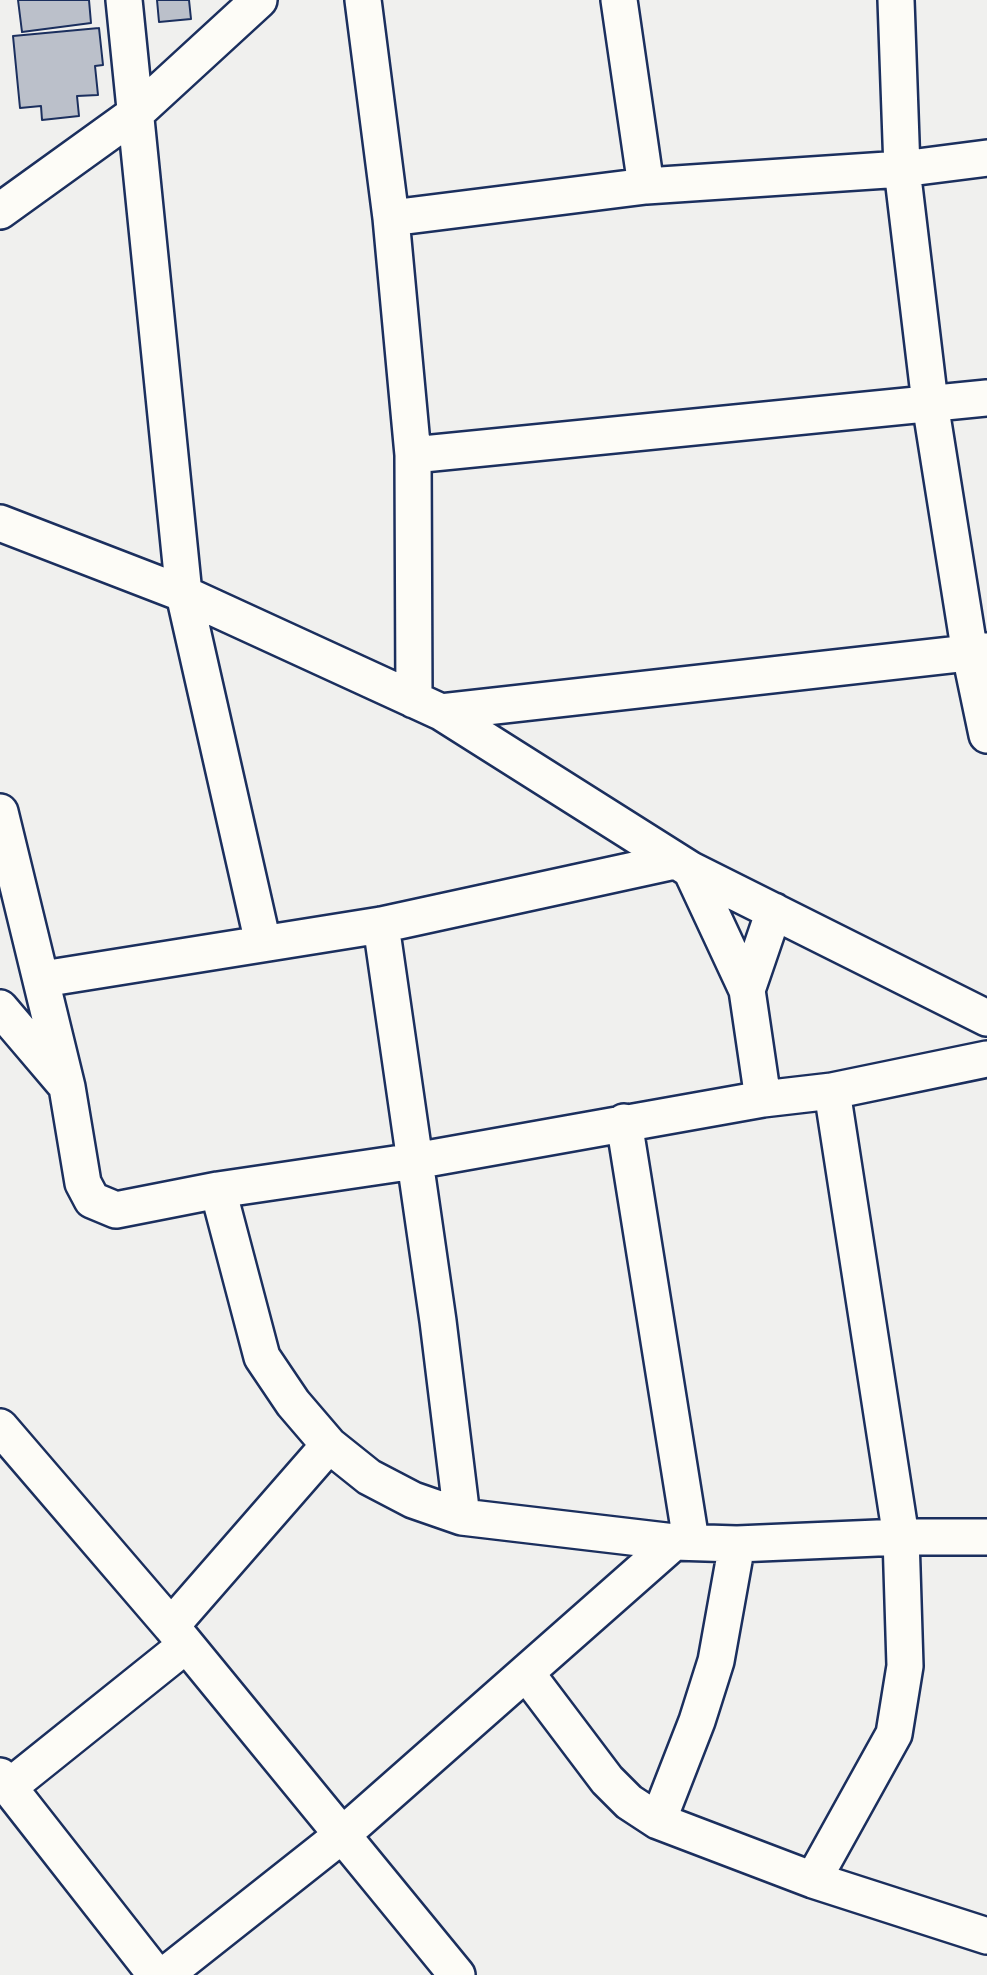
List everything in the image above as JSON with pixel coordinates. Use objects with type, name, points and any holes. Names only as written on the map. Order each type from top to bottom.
[{"type":"street","points":[[124,0],[184,594],[264,943]]},
{"type":"street","points":[[0,211],[136,113],[259,0]]},
{"type":"street","points":[[363,0],[391,218],[413,455],[427,706]]},
{"type":"street","points":[[619,0],[646,186]]},
{"type":"street","points":[[896,0],[902,169],[930,403],[978,652],[987,735]]},
{"type":"street","points":[[391,218],[646,186],[902,169],[987,158]]},
{"type":"street","points":[[413,455],[987,398]]},
{"type":"street","points":[[0,523],[184,594],[427,706],[683,866],[987,1018]]},
{"type":"street","points":[[427,706],[978,652]]},
{"type":"street","points":[[0,812],[43,979],[67,1087],[83,1183],[92,1200],[116,1210],[218,1190],[415,1161],[624,1122],[763,1099],[832,1091],[987,1059]]},
{"type":"street","points":[[43,979],[381,925],[683,866]]},
{"type":"street","points":[[683,866],[747,990],[763,1099]]},
{"type":"street","points":[[747,990],[774,911]]},
{"type":"street","points":[[381,925],[462,1517]]},
{"type":"street","points":[[0,1008],[67,1087]]},
{"type":"street","points":[[813,1880],[894,1734],[905,1666],[901,1537],[832,1091]]},
{"type":"street","points":[[624,1122],[682,1542]]},
{"type":"street","points":[[218,1190],[262,1357],[293,1403],[329,1445],[369,1477],[413,1500],[462,1517],[682,1542],[737,1544],[901,1537],[987,1537]]},
{"type":"street","points":[[0,1426],[179,1636],[457,1975]]},
{"type":"street","points":[[156,1975],[5,1782],[179,1636],[329,1445]]},
{"type":"street","points":[[165,1975],[342,1835],[682,1542]]},
{"type":"street","points":[[659,1821],[697,1721],[716,1661],[737,1544]]},
{"type":"street","points":[[527,1674],[607,1780],[629,1802],[659,1821],[813,1880],[987,1936]]},
{"type":"building","points":[[18,0],[89,0],[91,23],[22,32]]},
{"type":"building","points":[[157,0],[189,0],[191,19],[159,22]]},
{"type":"building","points":[[99,28],[103,65],[95,66],[98,95],[77,96],[79,116],[42,120],[41,106],[20,108],[13,36]]}]
